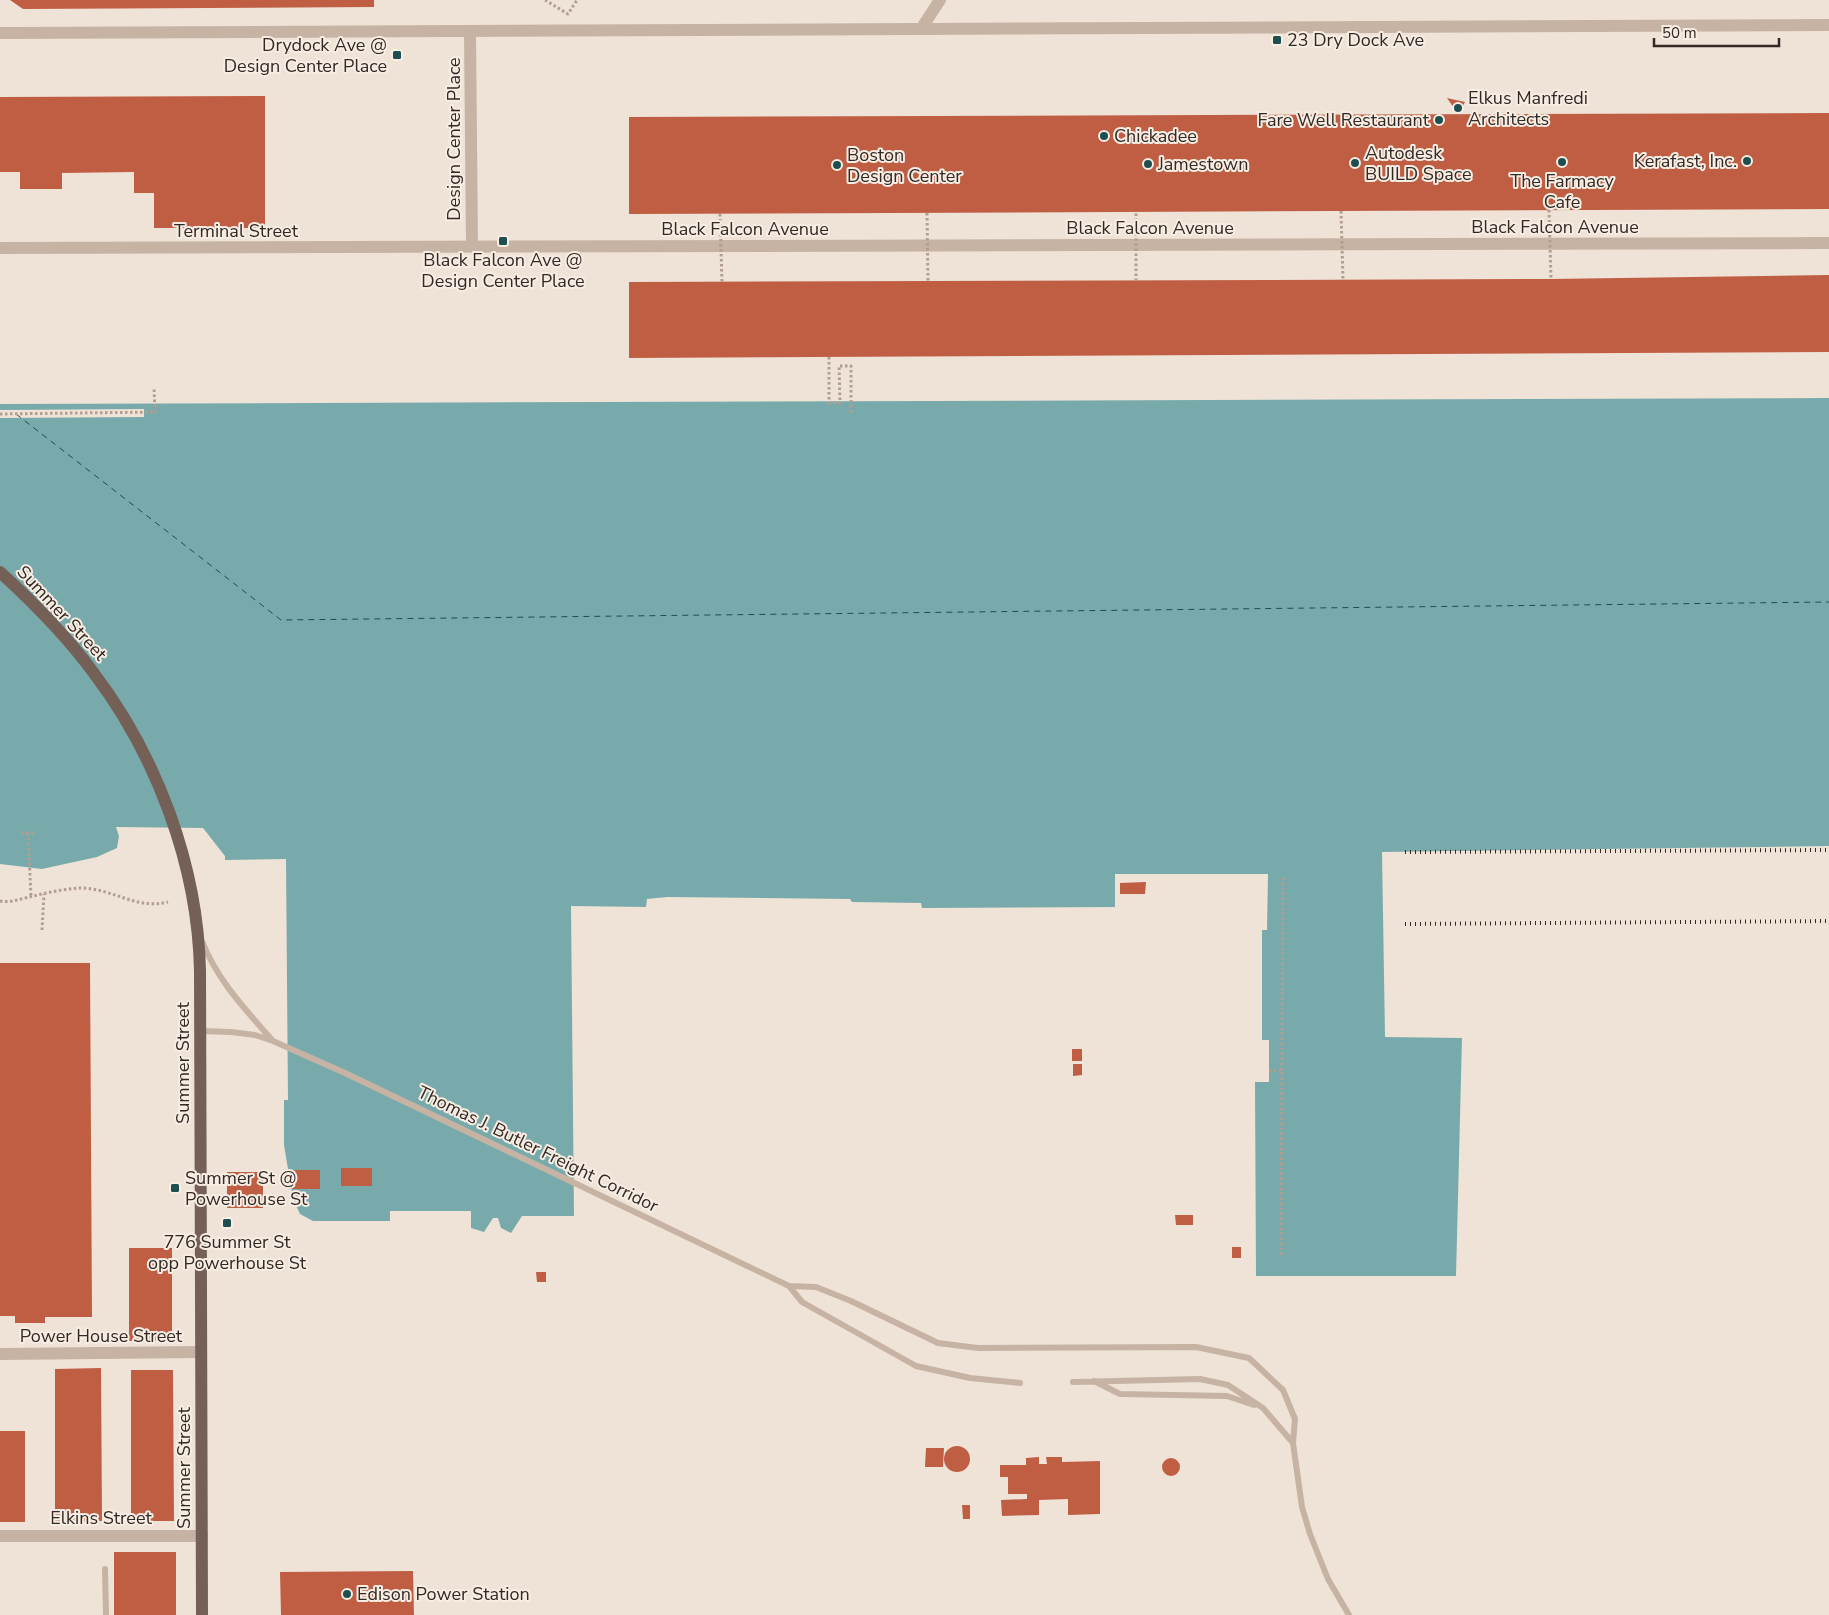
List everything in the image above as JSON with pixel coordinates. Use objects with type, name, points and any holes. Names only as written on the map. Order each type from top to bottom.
[{"type":"main road","name":"Summer Street","points":[[0,572],[36,605],[66,637],[108,692],[132,731],[145,757],[177,837],[197,924],[200,959],[202,1615]]},
{"type":"street","points":[[921,29],[940,0]]},
{"type":"street","points":[[0,33],[1829,25]]},
{"type":"street","name":"Design Center Place","points":[[470,31],[472,248]]},
{"type":"street","name":"Black Falcon Avenue","points":[[472,248],[1829,243]]},
{"type":"street","name":"Terminal Street","points":[[0,248],[472,248]]},
{"type":"street","name":"Power House Street","points":[[0,1354],[201,1352]]},
{"type":"street","name":"Elkins Street","points":[[0,1536],[202,1536]]},
{"type":"lane","name":"Thomas J. Butler Freight Corridor","points":[[197,924],[209,958],[221,978],[273,1042]]},
{"type":"lane","name":"Thomas J. Butler Freight Corridor","points":[[200,1031],[239,1032],[273,1042],[354,1077],[790,1286],[816,1287],[851,1301],[938,1343],[978,1348],[1196,1348],[1249,1358],[1283,1390],[1295,1419],[1293,1443],[1302,1507],[1310,1534],[1328,1579],[1349,1615]]},
{"type":"lane","name":"Thomas J. Butler Freight Corridor","points":[[790,1286],[802,1302],[916,1366],[970,1378],[1020,1383]]},
{"type":"lane","points":[[1073,1382],[1200,1379],[1228,1385],[1263,1408],[1293,1443]]},
{"type":"lane","points":[[1092,1381],[1120,1394],[1227,1396],[1263,1408]]},
{"type":"lane","points":[[106,1569],[106,1615]]},
{"type":"path","points":[[545,0],[568,14],[577,0]]},
{"type":"path","points":[[1549,210],[1551,279]]},
{"type":"path","points":[[1341,211],[1343,280]]},
{"type":"path","points":[[1136,212],[1136,281]]},
{"type":"path","points":[[927,213],[928,281]]},
{"type":"path","points":[[720,214],[722,282]]},
{"type":"path","points":[[829,357],[829,403],[840,403],[839,366],[851,366],[852,414]]},
{"type":"path","points":[[0,414],[155,412],[154,388]]},
{"type":"path","points":[[21,833],[35,833]]},
{"type":"path","points":[[28,833],[31,896]]},
{"type":"path","points":[[1281,1255],[1283,875]]},
{"type":"path","points":[[0,901],[11,902],[64,890],[86,889],[104,891],[143,904],[168,902]]},
{"type":"path","points":[[42,930],[44,894]]},
{"type":"path","points":[[1269,1071],[1283,1070]]},
{"type":"water","points":[[1829,398],[1829,846],[1382,852],[1385,1037],[1462,1038],[1456,1276],[1256,1276],[1255,1082],[1269,1082],[1269,1040],[1262,1040],[1262,930],[1267,930],[1268,874],[1115,874],[1115,907],[922,908],[921,903],[852,902],[850,899],[667,897],[647,899],[646,907],[571,906],[574,1216],[522,1216],[511,1233],[501,1228],[498,1218],[493,1218],[484,1232],[471,1228],[471,1211],[390,1211],[390,1221],[313,1221],[300,1214],[293,1199],[284,1145],[284,1100],[288,1100],[286,859],[225,860],[225,856],[203,828],[116,827],[119,836],[117,848],[97,857],[42,869],[0,864],[0,404]]},
{"type":"pier","points":[[144,409],[144,417],[0,418],[0,410]]},
{"type":"building","points":[[10,0],[374,0],[374,7],[23,9]]},
{"type":"building","points":[[265,96],[265,228],[154,228],[154,193],[134,193],[134,172],[62,173],[62,189],[20,189],[20,172],[0,172],[0,97]]},
{"type":"building","name":"Elkus Manfredi Architects","points":[[1447,98],[1465,102],[1458,114]]},
{"type":"building","points":[[1829,113],[1829,209],[629,214],[629,117]]},
{"type":"building","points":[[1829,275],[1829,352],[629,358],[629,282],[1551,279]]},
{"type":"building","points":[[1146,882],[1145,894],[1120,894],[1120,883]]},
{"type":"building","points":[[0,963],[90,963],[92,1317],[45,1317],[45,1323],[15,1323],[15,1316],[0,1316]]},
{"type":"building","points":[[1072,1049],[1082,1049],[1082,1061],[1072,1061]]},
{"type":"building","points":[[1073,1064],[1082,1064],[1082,1075],[1073,1076]]},
{"type":"building","points":[[341,1168],[372,1168],[372,1186],[341,1186]]},
{"type":"building","points":[[287,1170],[320,1170],[320,1189],[287,1189]]},
{"type":"building","points":[[227,1172],[263,1172],[263,1208],[227,1208]]},
{"type":"building","points":[[1175,1215],[1193,1215],[1193,1225],[1176,1225]]},
{"type":"building","points":[[1232,1247],[1241,1247],[1241,1258],[1232,1258]]},
{"type":"building","points":[[129,1248],[172,1248],[172,1340],[129,1341]]},
{"type":"building","points":[[536,1272],[546,1272],[546,1282],[537,1282]]},
{"type":"building","points":[[101,1368],[102,1521],[55,1522],[55,1369]]},
{"type":"building","points":[[131,1370],[173,1370],[174,1521],[131,1521]]},
{"type":"building","points":[[0,1431],[25,1431],[25,1522],[0,1522]]},
{"type":"building","points":[[957,1446],[966,1450],[970,1459],[966,1468],[957,1472],[948,1468],[944,1459],[948,1450]]},
{"type":"building","points":[[926,1448],[944,1448],[943,1467],[925,1467]]},
{"type":"building","points":[[1039,1457],[1039,1464],[1047,1464],[1046,1457],[1062,1457],[1062,1462],[1100,1461],[1100,1514],[1068,1515],[1068,1499],[1039,1500],[1039,1515],[1002,1516],[1001,1500],[1027,1499],[1027,1494],[1008,1494],[1008,1477],[1000,1477],[1000,1465],[1026,1465],[1026,1458]]},
{"type":"building","points":[[1167,1458],[1175,1458],[1180,1463],[1178,1474],[1167,1476],[1162,1471],[1162,1463]]},
{"type":"building","points":[[962,1505],[970,1505],[970,1519],[963,1519]]},
{"type":"building","points":[[114,1552],[176,1552],[176,1615],[114,1615]]},
{"type":"building","name":"Edison Power Station","points":[[413,1571],[414,1615],[281,1615],[280,1572]]},
{"type":"ferry route","points":[[16,414],[281,620],[1829,602]]},
{"type":"railway","points":[[1405,852],[1829,850]]},
{"type":"railway","points":[[1405,924],[1829,921]]},
{"type":"place","name":"23 Dry Dock Ave","points":[[1277,40]]},
{"type":"place","name":"Drydock Ave @ Design Center Place","points":[[397,55]]},
{"type":"place","name":"Elkus Manfredi Architects","points":[[1458,108]]},
{"type":"place","name":"Fare Well Restaurant","points":[[1439,120]]},
{"type":"place","name":"Chickadee","points":[[1104,136]]},
{"type":"place","name":"Kerafast, Inc.","points":[[1747,161]]},
{"type":"place","name":"The Farmacy Cafe","points":[[1562,162]]},
{"type":"place","name":"Autodesk BUILD Space","points":[[1355,163]]},
{"type":"place","name":"Jamestown","points":[[1148,164]]},
{"type":"place","name":"Boston Design Center","points":[[837,165]]},
{"type":"place","name":"Black Falcon Ave @ Design Center Place","points":[[503,241]]},
{"type":"place","name":"Summer St @ Powerhouse St","points":[[175,1188]]},
{"type":"place","name":"776 Summer St opp Powerhouse St","points":[[227,1223]]},
{"type":"place","name":"Edison Power Station","points":[[347,1594]]}]
